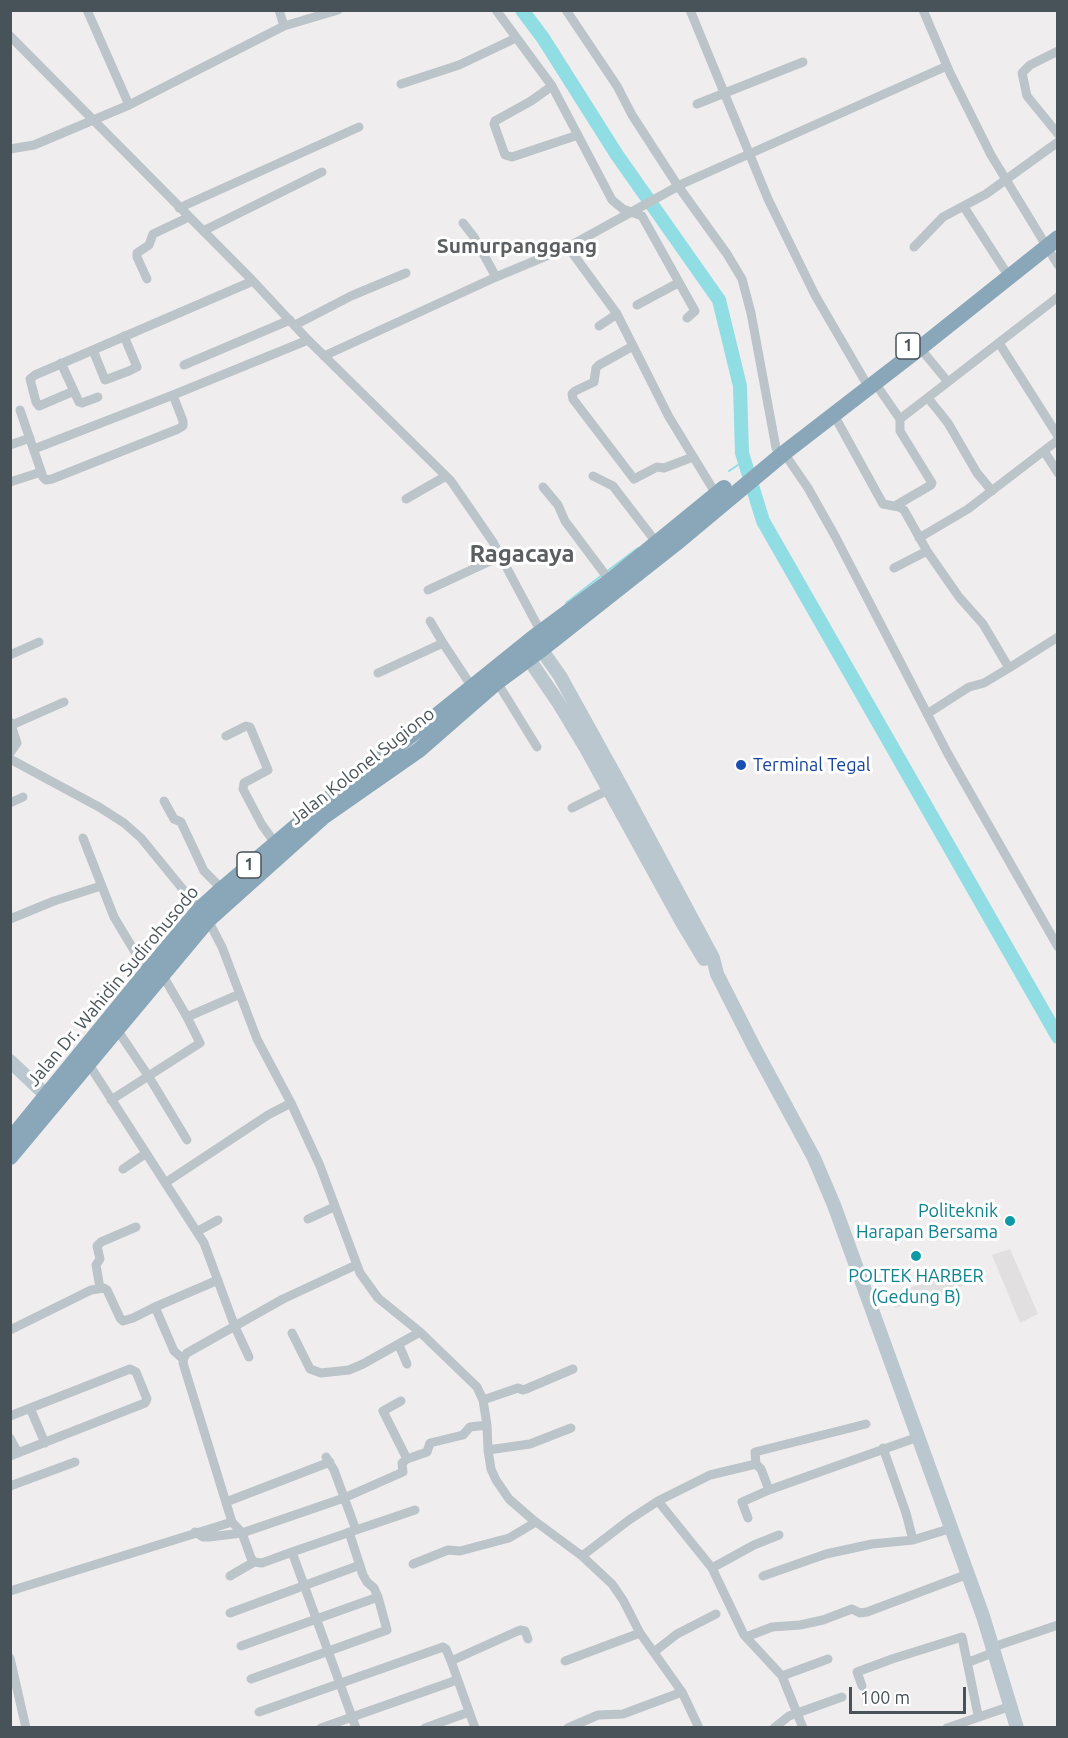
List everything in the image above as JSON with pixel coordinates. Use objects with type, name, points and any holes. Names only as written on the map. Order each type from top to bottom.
[{"type":"highway","name":"1","points":[[724,493],[870,382],[920,348],[1049,241],[1058,226]]},
{"type":"highway","name":"1","points":[[780,450],[834,415],[1004,269],[1049,241]]},
{"type":"highway","name":"Jalan Kolonel Sugiono","points":[[204,915],[323,817],[419,750],[497,682],[536,640],[606,574],[652,538],[724,493]]},
{"type":"highway","name":"Jalan Kolonel Sugiono","points":[[536,640],[724,493]]},
{"type":"highway","name":"Jalan Dr. Wahidin Sudirohusodo","points":[[10,1140],[50,1100],[204,915],[222,889],[470,682],[536,640]]},
{"type":"highway","name":"1","points":[[10,1157],[50,1100],[87,1063],[116,1028],[154,973]]},
{"type":"main road","points":[[536,640],[585,733],[713,958],[717,974],[827,1187],[918,1437],[946,1530],[968,1574],[994,1649],[1017,1728]]},
{"type":"main road","points":[[585,733],[610,789],[683,924],[706,962],[717,974]]},
{"type":"main road","points":[[10,1061],[50,1100]]},
{"type":"street","points":[[87,10],[129,105]]},
{"type":"street","points":[[279,10],[284,26]]},
{"type":"street","points":[[10,149],[34,145],[93,121],[284,26],[338,10]]},
{"type":"street","points":[[496,10],[552,86],[612,200],[618,206],[642,216],[695,312],[687,318]]},
{"type":"street","points":[[566,10],[617,86],[675,188],[727,254],[744,284],[780,450],[808,488],[927,714],[1058,947]]},
{"type":"street","points":[[690,10],[749,155],[815,296],[870,382],[900,418],[900,431],[932,484],[895,506]]},
{"type":"street","points":[[923,10],[972,120],[1006,181],[1049,241],[1058,265]]},
{"type":"street","points":[[10,36],[253,281],[308,340],[446,476],[472,510],[501,556],[536,640]]},
{"type":"street","points":[[401,84],[459,65],[516,39]]},
{"type":"street","points":[[1056,129],[1027,96],[1022,73],[1030,65],[1058,51]]},
{"type":"street","points":[[697,104],[802,62]]},
{"type":"street","points":[[324,356],[496,277],[568,247],[675,188],[946,66]]},
{"type":"street","points":[[552,86],[495,121],[494,124],[505,155],[512,157],[578,135]]},
{"type":"street","points":[[180,208],[359,127]]},
{"type":"street","points":[[914,247],[943,217],[1006,181],[1058,142]]},
{"type":"street","points":[[202,231],[322,172]]},
{"type":"street","points":[[964,207],[1004,269]]},
{"type":"street","points":[[147,279],[137,253],[149,245],[153,234],[189,217]]},
{"type":"street","points":[[463,223],[474,237],[496,277]]},
{"type":"street","points":[[568,247],[617,315],[669,417],[693,457],[724,493]]},
{"type":"street","points":[[184,365],[406,273]]},
{"type":"street","points":[[74,391],[42,406],[38,405],[30,379],[61,363],[253,281]]},
{"type":"street","points":[[637,305],[678,282]]},
{"type":"street","points":[[900,418],[1058,297]]},
{"type":"street","points":[[599,326],[617,315]]},
{"type":"street","points":[[93,350],[105,380],[129,371],[137,367],[124,336]]},
{"type":"street","points":[[34,449],[308,340]]},
{"type":"street","points":[[999,343],[1058,435]]},
{"type":"street","points":[[633,346],[599,365],[596,368],[594,382],[574,392],[573,399],[634,479],[657,466],[664,468],[693,457]]},
{"type":"street","points":[[920,348],[948,382]]},
{"type":"street","points":[[61,363],[81,403],[98,397]]},
{"type":"street","points":[[20,410],[41,472],[46,480],[183,426],[173,395]]},
{"type":"street","points":[[928,398],[948,423],[977,473],[992,491]]},
{"type":"street","points":[[834,415],[879,498],[885,505],[904,510],[927,551],[959,597],[983,624],[1009,668]]},
{"type":"street","points":[[10,445],[30,438]]},
{"type":"street","points":[[919,538],[950,521],[1058,440]]},
{"type":"street","points":[[1044,451],[1058,473]]},
{"type":"street","points":[[10,482],[41,472]]},
{"type":"street","points":[[406,499],[446,476]]},
{"type":"street","points":[[593,476],[613,486],[652,538]]},
{"type":"street","points":[[543,487],[606,574]]},
{"type":"street","points":[[894,568],[927,551]]},
{"type":"street","points":[[428,590],[501,556]]},
{"type":"street","points":[[430,621],[470,682]]},
{"type":"street","points":[[927,714],[969,687],[984,683],[1058,638]]},
{"type":"street","points":[[10,656],[39,642]]},
{"type":"street","points":[[378,673],[443,643]]},
{"type":"street","points":[[497,682],[537,747]]},
{"type":"street","points":[[10,753],[17,743],[11,723],[63,702]]},
{"type":"street","points":[[226,736],[248,726],[254,736],[268,770],[244,783],[243,789],[262,825],[275,843]]},
{"type":"street","points":[[10,759],[124,823],[141,838],[204,915],[222,947],[258,1039],[291,1102],[320,1166],[356,1265],[366,1284],[378,1298],[420,1332],[477,1387],[483,1400],[491,1469],[501,1489],[509,1499],[582,1556],[612,1584],[640,1633],[682,1692],[699,1728]]},
{"type":"street","points":[[572,808],[610,789]]},
{"type":"street","points":[[10,803],[23,797]]},
{"type":"street","points":[[164,801],[174,819],[181,822],[204,872],[222,889]]},
{"type":"street","points":[[83,838],[114,917],[187,1017],[200,1043],[111,1100]]},
{"type":"street","points":[[10,919],[54,901],[101,886]]},
{"type":"street","points":[[187,1017],[240,994]]},
{"type":"street","points":[[116,1028],[187,1140]]},
{"type":"street","points":[[87,1063],[198,1231],[249,1357]]},
{"type":"street","points":[[165,1183],[291,1102]]},
{"type":"street","points":[[123,1169],[146,1154]]},
{"type":"street","points":[[308,1219],[334,1207]]},
{"type":"street","points":[[198,1231],[218,1220]]},
{"type":"street","points":[[100,1288],[96,1265],[99,1259],[97,1246],[101,1242],[136,1227]]},
{"type":"street","points":[[183,1359],[187,1353],[284,1299],[356,1265]]},
{"type":"street","points":[[10,1330],[91,1290],[100,1288],[107,1290],[123,1321],[218,1280]]},
{"type":"street","points":[[155,1307],[174,1351],[183,1359],[232,1522],[242,1533],[250,1558],[254,1562]]},
{"type":"street","points":[[292,1333],[310,1369],[321,1373],[349,1370],[420,1332]]},
{"type":"street","points":[[399,1345],[407,1364]]},
{"type":"street","points":[[10,1416],[127,1369],[136,1372],[147,1397],[145,1403],[14,1455],[10,1438]]},
{"type":"street","points":[[483,1400],[518,1388],[523,1390],[535,1386],[573,1369]]},
{"type":"street","points":[[401,1401],[383,1411],[407,1458]]},
{"type":"street","points":[[30,1408],[45,1443]]},
{"type":"street","points":[[195,1532],[209,1538],[242,1533],[344,1498],[403,1472],[402,1463],[407,1458],[429,1450],[430,1443],[463,1435],[470,1427],[487,1425]]},
{"type":"street","points":[[769,1490],[761,1469],[756,1464],[755,1452],[866,1425]]},
{"type":"street","points":[[488,1450],[530,1444],[571,1428]]},
{"type":"street","points":[[747,1518],[742,1502],[769,1490],[918,1437]]},
{"type":"street","points":[[883,1448],[900,1492],[913,1540]]},
{"type":"street","points":[[226,1502],[328,1459],[344,1498],[360,1565],[365,1579],[374,1588],[378,1597],[387,1630],[251,1679]]},
{"type":"street","points":[[10,1486],[75,1462]]},
{"type":"street","points":[[582,1556],[628,1520],[698,1479],[756,1464]]},
{"type":"street","points":[[658,1501],[712,1568],[746,1637],[782,1676],[803,1728]]},
{"type":"street","points":[[230,1576],[254,1562],[262,1563],[415,1510]]},
{"type":"street","points":[[10,1591],[232,1522]]},
{"type":"street","points":[[413,1564],[448,1550],[466,1550],[509,1538],[536,1522]]},
{"type":"street","points":[[763,1576],[826,1554],[872,1544],[913,1540],[946,1530]]},
{"type":"street","points":[[712,1568],[754,1545],[779,1535]]},
{"type":"street","points":[[292,1552],[356,1728]]},
{"type":"street","points":[[230,1613],[360,1565]]},
{"type":"street","points":[[746,1637],[772,1627],[801,1625],[823,1620],[852,1609],[860,1613],[867,1612],[968,1574]]},
{"type":"street","points":[[241,1646],[378,1597]]},
{"type":"street","points":[[654,1652],[678,1634],[716,1614]]},
{"type":"street","points":[[969,1662],[994,1649],[1058,1625]]},
{"type":"street","points":[[451,1661],[520,1630],[525,1631],[528,1639]]},
{"type":"street","points":[[565,1661],[640,1633]]},
{"type":"street","points":[[862,1686],[857,1672],[961,1637],[964,1639],[978,1715]]},
{"type":"street","points":[[259,1712],[443,1647],[451,1661],[475,1728]]},
{"type":"street","points":[[10,1658],[26,1728]]},
{"type":"street","points":[[782,1676],[828,1659]]},
{"type":"street","points":[[321,1728],[457,1680]]},
{"type":"street","points":[[568,1728],[598,1715],[622,1714],[682,1692]]},
{"type":"street","points":[[774,1728],[789,1716],[842,1697]]},
{"type":"street","points":[[947,1728],[974,1719],[978,1715],[1011,1706]]},
{"type":"street","points":[[425,1728],[469,1712]]},
{"type":"shaded area","points":[[1010,1249],[1038,1314],[1020,1323],[992,1255]]},
{"type":"shaded area","points":[[961,1271],[966,1285],[895,1308],[890,1294]]},
{"type":"waterway","points":[[522,10],[543,38],[617,155],[719,300],[740,386],[742,453],[763,521],[1058,1037]]},
{"type":"waterway","points":[[729,471],[744,461]]},
{"type":"waterway","points":[[606,572],[638,548]]},
{"type":"waterway","points":[[566,603],[602,575]]},
{"type":"place","name":"Terminal Tegal","points":[[741,765]]},
{"type":"place","name":"Politeknik Harapan Bersama","points":[[1010,1221]]},
{"type":"place","name":"POLTEK HARBER (Gedung B)","points":[[916,1256]]},
{"type":"district","name":"Sumurpanggang","points":[[517,246]]},
{"type":"district","name":"Ragacaya","points":[[522,554]]}]
